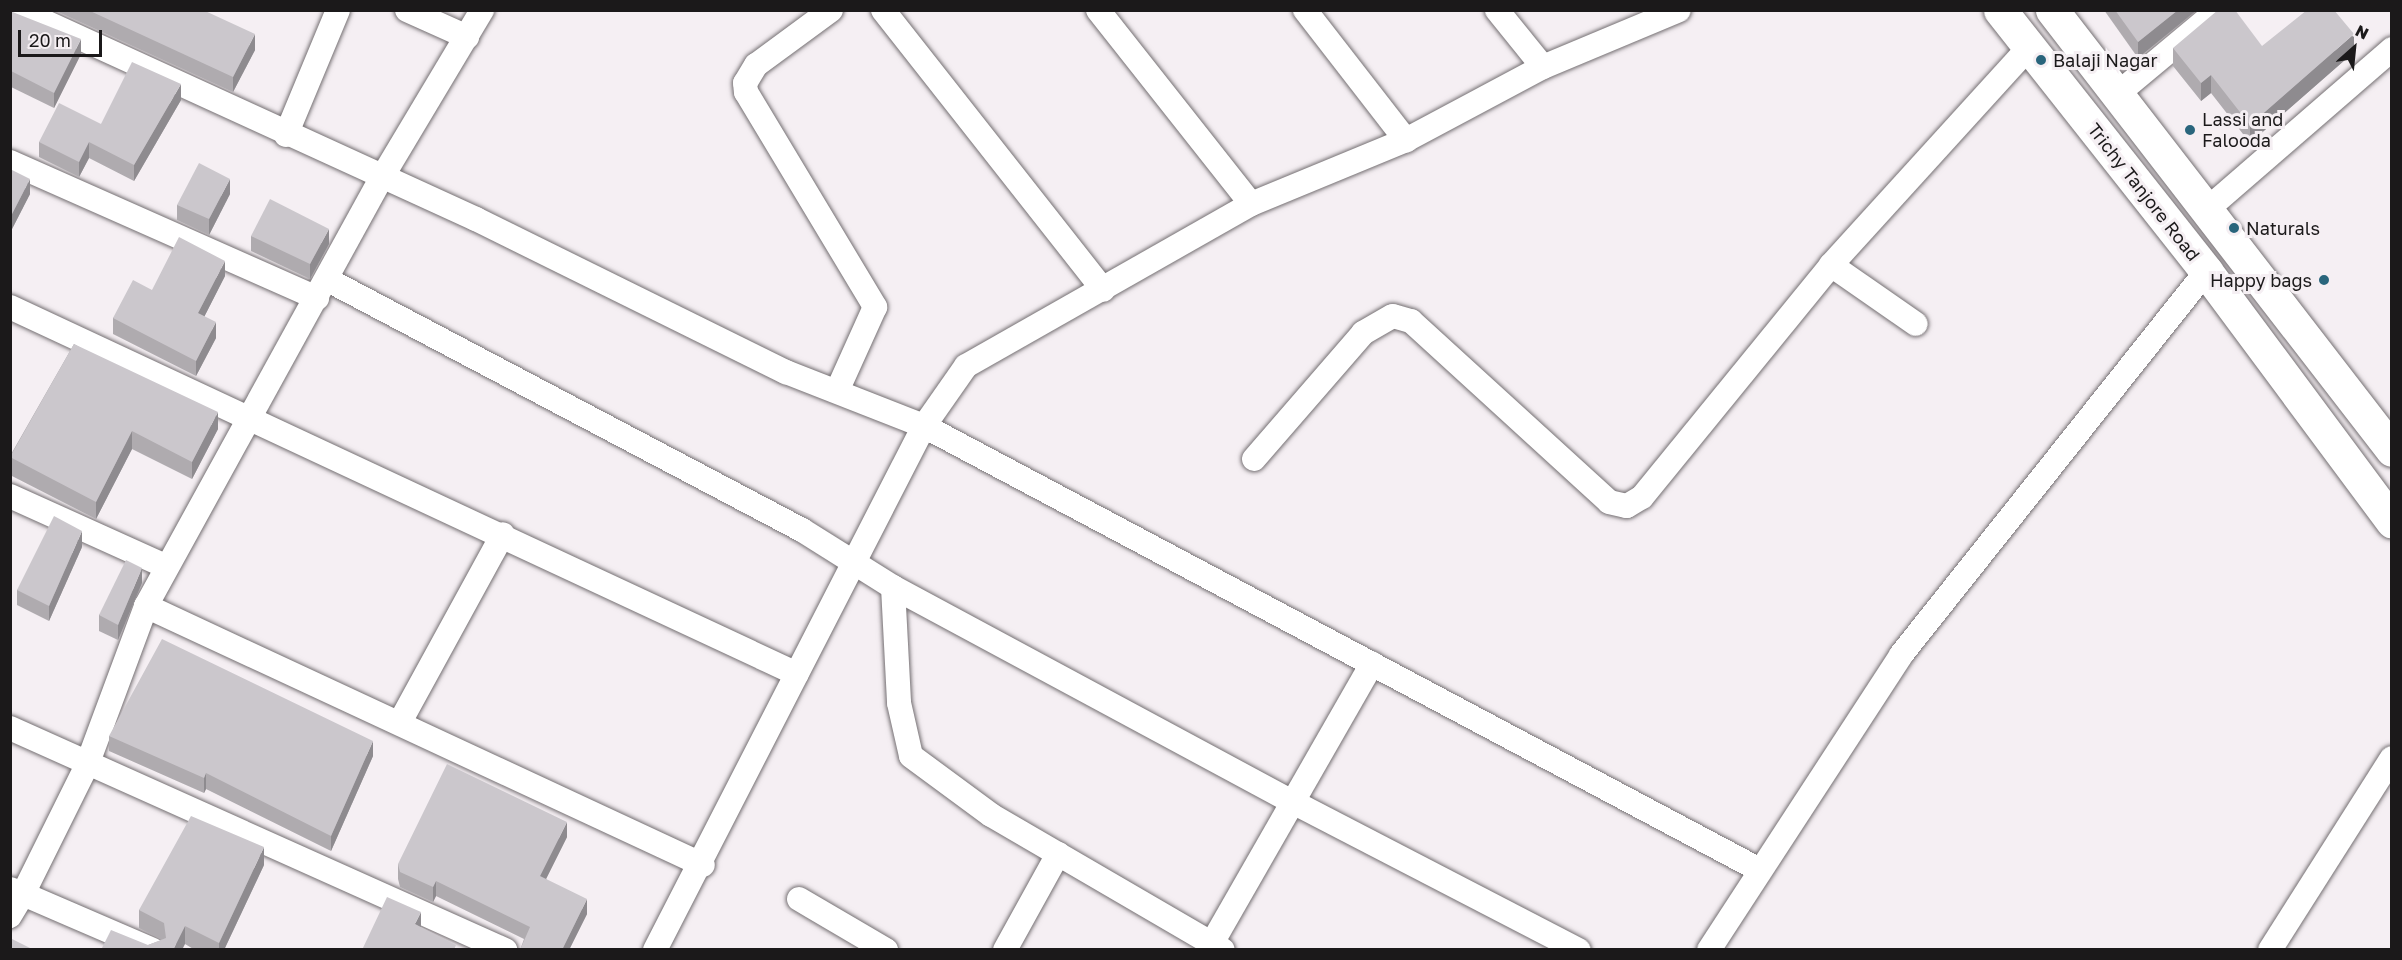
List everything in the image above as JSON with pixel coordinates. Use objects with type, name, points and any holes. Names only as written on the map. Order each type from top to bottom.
[{"type":"highway","name":"Trichy Tanjore Road","points":[[2000,10],[2206,271],[2391,520]]},
{"type":"highway","name":"Trichy Tanjore Road","points":[[2052,10],[2204,212],[2391,450]]},
{"type":"street","points":[[20,10],[786,372],[924,426],[1758,869]]},
{"type":"street","points":[[286,135],[338,10]]},
{"type":"street","points":[[407,10],[467,37]]},
{"type":"street","points":[[831,10],[756,64],[745,83],[746,93],[875,307],[831,388]]},
{"type":"street","points":[[883,10],[1103,290]]},
{"type":"street","points":[[1098,10],[1251,204]]},
{"type":"street","points":[[1305,10],[1406,140]]},
{"type":"street","points":[[1497,10],[1543,67]]},
{"type":"street","points":[[655,950],[703,865],[797,674],[924,426],[966,366],[1251,204],[1406,140],[1543,67],[1679,10]]},
{"type":"street","points":[[2116,95],[2218,10]]},
{"type":"street","points":[[10,916],[17,892],[87,765],[146,606],[323,289],[381,179],[481,13]]},
{"type":"street","points":[[1254,459],[1363,333],[1393,316],[1411,321],[1609,502],[1627,506],[1642,497],[1831,265],[2030,46]]},
{"type":"street","points":[[2204,212],[2391,49]]},
{"type":"street","points":[[10,162],[323,289],[802,530],[893,587],[1291,801],[1579,950]]},
{"type":"street","points":[[1831,265],[1916,324]]},
{"type":"street","points":[[1709,950],[1758,869],[1901,655],[2206,271]]},
{"type":"street","points":[[10,307],[251,415],[797,674]]},
{"type":"street","points":[[10,496],[167,567]]},
{"type":"street","points":[[400,722],[503,534]]},
{"type":"street","points":[[893,587],[899,703],[911,756],[991,815],[1218,946],[1291,801],[1372,664]]},
{"type":"street","points":[[146,606],[400,722],[703,865]]},
{"type":"street","points":[[10,728],[87,765],[505,950]]},
{"type":"street","points":[[2270,950],[2391,758]]},
{"type":"street","points":[[1005,950],[1058,854]]},
{"type":"street","points":[[17,892],[153,950]]},
{"type":"street","points":[[799,899],[886,950]]},
{"type":"building","points":[[88,10],[203,10],[255,34],[233,77]]},
{"type":"building","points":[[2115,10],[2178,10],[2138,42]]},
{"type":"building","points":[[2218,10],[2235,10],[2262,46],[2307,10],[2334,10],[2354,34],[2250,125],[2211,75],[2201,83],[2173,48]]},
{"type":"building","points":[[10,11],[81,39],[54,93],[11,71],[10,73]]},
{"type":"building","points":[[132,62],[181,84],[134,165],[89,142],[79,162],[39,142],[59,103],[101,124]]},
{"type":"building","points":[[199,163],[230,179],[209,219],[177,205]]},
{"type":"building","points":[[10,169],[30,179],[12,214],[10,213]]},
{"type":"building","points":[[270,199],[329,229],[310,264],[251,236]]},
{"type":"building","points":[[179,237],[225,261],[198,313],[216,322],[196,361],[113,318],[133,280],[152,290]]},
{"type":"building","points":[[74,344],[218,412],[192,462],[132,431],[96,502],[10,457]]},
{"type":"building","points":[[54,516],[82,531],[49,606],[17,590]]},
{"type":"building","points":[[126,560],[142,568],[118,625],[99,615]]},
{"type":"building","points":[[162,639],[373,741],[331,836],[206,773],[204,778],[109,736]]},
{"type":"building","points":[[447,764],[567,822],[540,876],[587,899],[562,950],[520,950],[530,927],[436,881],[433,887],[400,872],[398,864]]},
{"type":"building","points":[[191,816],[264,847],[219,943],[185,926],[173,950],[101,950],[111,930],[148,945],[166,938],[164,923],[139,910]]},
{"type":"building","points":[[387,897],[421,912],[415,924],[456,945],[454,950],[362,950]]},
{"type":"building","points":[[10,938],[34,950],[10,950]]},
{"type":"place","name":"Balaji Nagar","points":[[2041,60]]},
{"type":"place","name":"Lassi and Falooda","points":[[2190,130]]},
{"type":"place","name":"Naturals","points":[[2234,228]]},
{"type":"place","name":"Happy bags","points":[[2324,280]]}]
